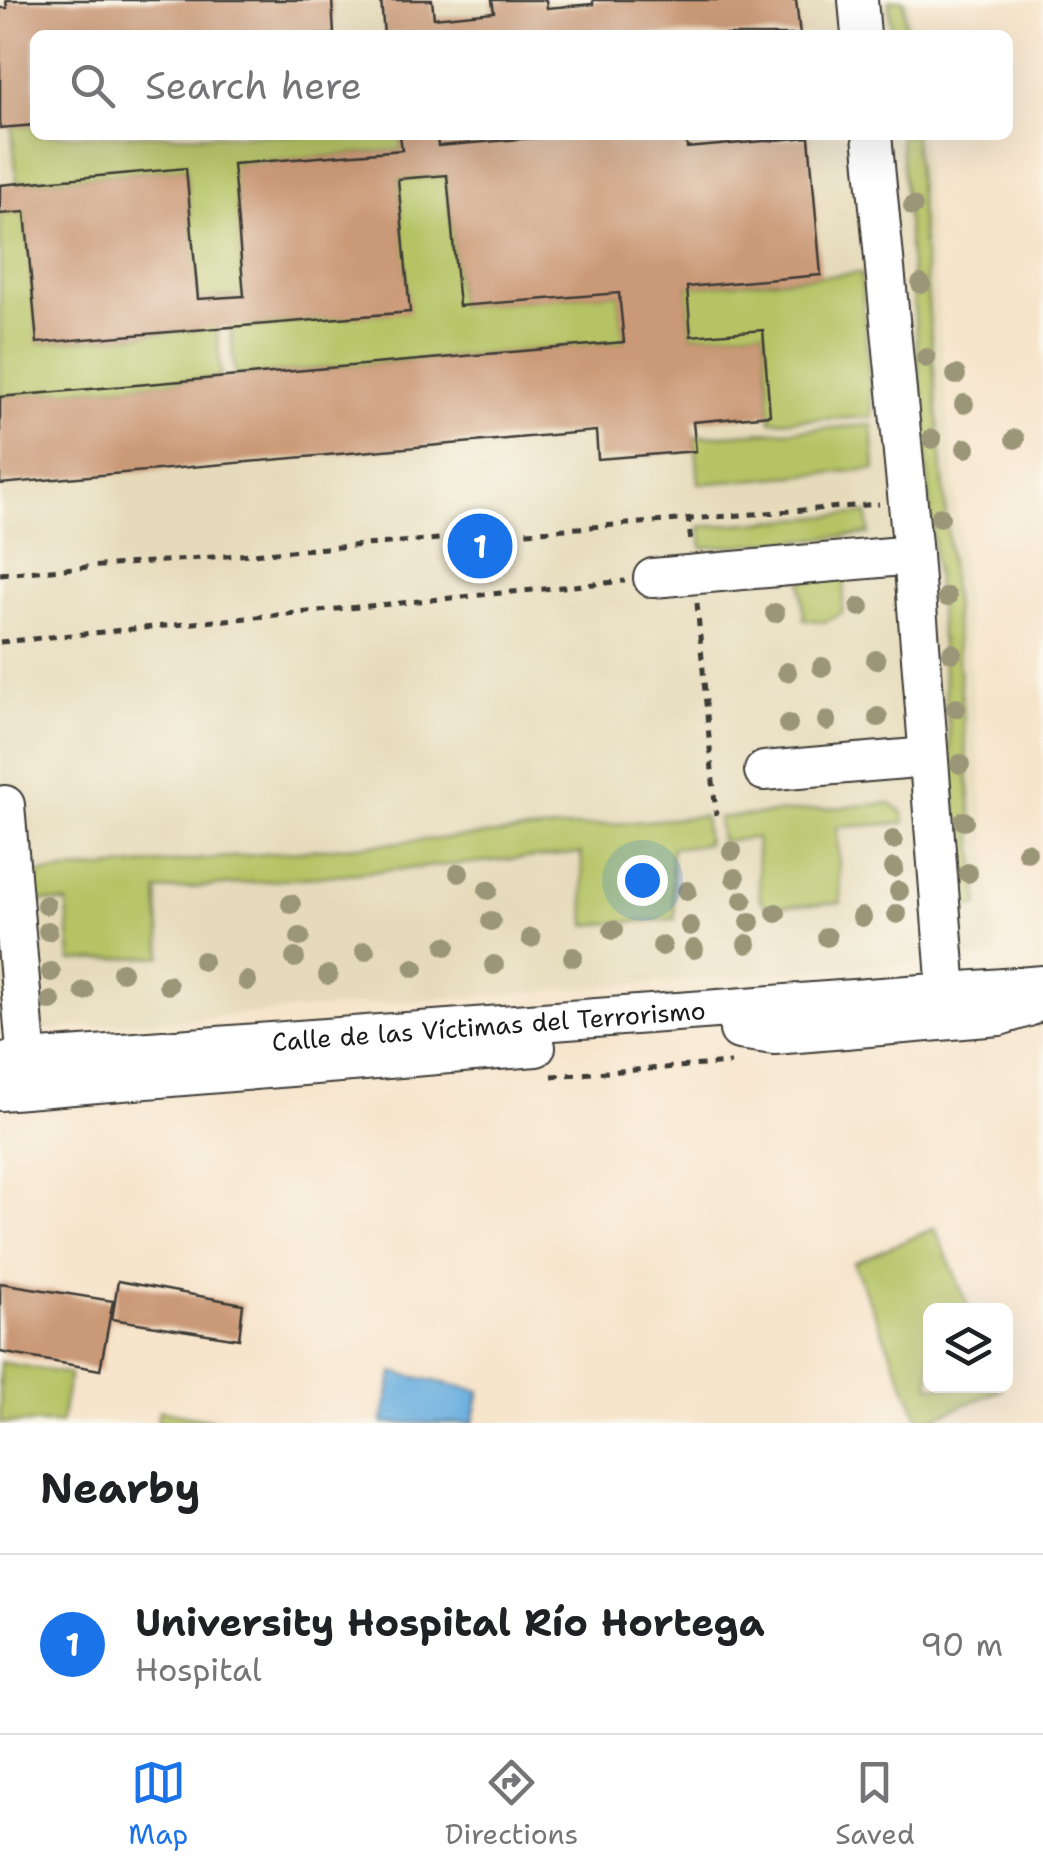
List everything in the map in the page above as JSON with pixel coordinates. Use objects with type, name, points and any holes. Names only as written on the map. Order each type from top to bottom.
[{"type":"street","points":[[858,0],[861,30]]},
{"type":"street","points":[[872,140],[913,555],[947,992]]},
{"type":"street","points":[[652,578],[913,555]]},
{"type":"street","points":[[764,771],[928,758]]},
{"type":"street","points":[[5,805],[15,1061]]},
{"type":"street","name":"Calle de las Víctimas del Terrorismo","points":[[740,1030],[780,1020],[922,1010],[947,992]]},
{"type":"street","name":"Calle de las Víctimas del Terrorismo","points":[[15,1061],[947,992],[971,1006],[1038,1000]]},
{"type":"street","name":"Calle de las Víctimas del Terrorismo","points":[[0,1092],[740,1030],[794,1033],[999,1016],[1038,1000]]},
{"type":"street","name":"Calle de las Víctimas del Terrorismo","points":[[15,1061],[51,1072],[214,1061],[241,1063],[260,1072]]},
{"type":"path","points":[[0,574],[688,516],[908,502]]},
{"type":"path","points":[[688,516],[716,814]]},
{"type":"path","points":[[0,642],[652,578]]},
{"type":"shaded area","points":[[0,0],[910,0],[913,30],[30,30],[30,140],[922,140],[997,956],[0,1033]]},
{"type":"green space","points":[[889,0],[904,0],[906,30],[892,30]]},
{"type":"green space","points":[[30,125],[30,140],[401,140],[402,150],[234,164],[244,296],[198,299],[186,168],[17,183],[12,127]]},
{"type":"green space","points":[[437,140],[509,140],[438,146]]},
{"type":"green space","points":[[900,140],[914,140],[979,905],[963,908]]},
{"type":"green space","points":[[447,175],[459,306],[619,293],[624,342],[235,376],[229,310],[246,309],[249,326],[409,311],[398,179]]},
{"type":"green space","points":[[25,212],[38,343],[197,330],[215,312],[221,377],[0,397],[0,214]]},
{"type":"green space","points":[[861,273],[872,417],[771,421],[763,330],[691,336],[687,287]]},
{"type":"green space","points":[[872,425],[875,469],[699,484],[695,437]]},
{"type":"green space","points":[[867,513],[869,534],[702,548],[700,527]]},
{"type":"green space","points":[[845,578],[842,613],[824,622],[804,619],[801,581]]},
{"type":"green space","points":[[890,803],[902,811],[905,823],[837,827],[841,903],[766,907],[760,899],[756,838],[721,841],[718,818]]},
{"type":"green space","points":[[704,816],[707,844],[671,848],[675,919],[586,925],[581,853],[157,891],[162,956],[71,961],[67,903],[35,900],[34,874]]},
{"type":"green space","points":[[935,1228],[967,1303],[923,1303],[923,1393],[993,1393],[921,1423],[853,1263]]},
{"type":"green space","points":[[0,1362],[70,1374],[61,1423],[0,1423]]},
{"type":"green space","points":[[159,1410],[228,1423],[157,1423]]},
{"type":"water","points":[[393,1372],[480,1391],[473,1423],[382,1423]]},
{"type":"building","points":[[6,0],[332,0],[334,30],[30,30],[30,125],[0,128],[0,8],[7,8]]},
{"type":"building","points":[[381,0],[432,0],[434,18],[494,12],[492,0],[546,0],[547,8],[593,4],[593,0],[796,0],[799,30],[384,30]]},
{"type":"building","points":[[401,140],[437,140],[438,146],[509,140],[686,140],[687,148],[809,140],[821,275],[687,287],[691,336],[763,330],[770,415],[693,422],[696,451],[598,459],[596,431],[0,484],[0,397],[624,342],[619,293],[459,306],[447,175],[398,179],[410,312],[37,343],[25,212],[0,214],[0,185],[186,168],[198,299],[244,296],[233,164],[402,150]]},
{"type":"building","points":[[118,1281],[243,1304],[239,1339],[112,1319]]},
{"type":"building","points":[[0,1283],[113,1301],[100,1370],[0,1352]]},
{"type":"place","name":"University Hospital Río Hortega","points":[[480,546]]}]
